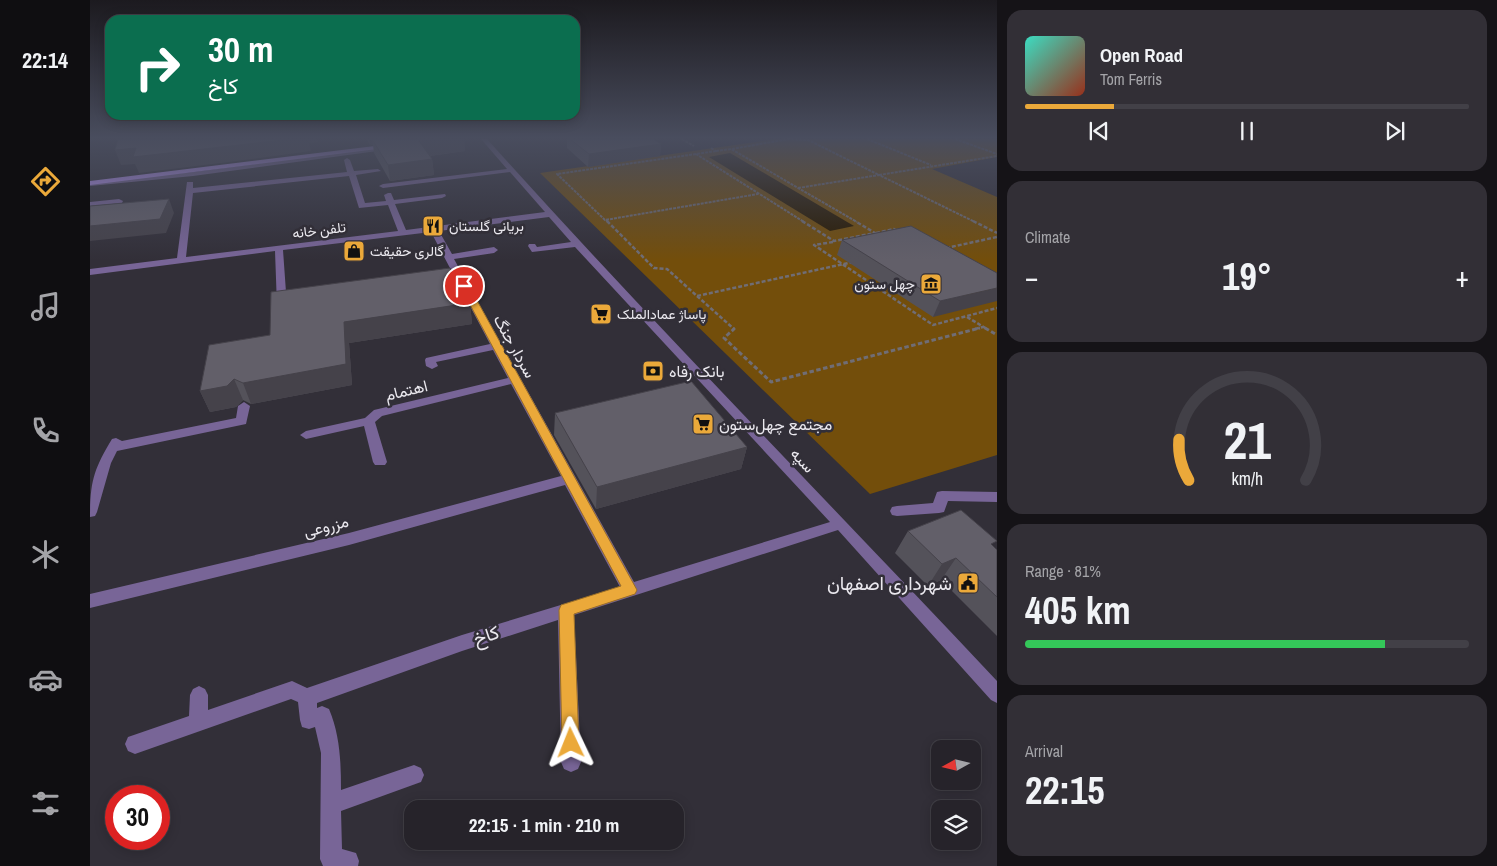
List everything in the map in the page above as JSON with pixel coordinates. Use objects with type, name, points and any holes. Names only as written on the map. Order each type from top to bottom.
[{"type":"street","points":[[90,184],[101,185],[144,179]]},
{"type":"street","points":[[181,260],[192,179]]},
{"type":"street","points":[[189,191],[277,179]]},
{"type":"street","points":[[353,179],[362,206],[442,196]]},
{"type":"street","points":[[381,179],[403,233]]},
{"type":"street","points":[[384,186],[437,179]]},
{"type":"street","name":"سپه","points":[[520,179],[577,244],[841,524],[997,694]]},
{"type":"street","points":[[90,204],[119,201]]},
{"type":"street","name":"تلفن خانه","points":[[90,272],[551,214]]},
{"type":"street","name":"سردار جنگ","points":[[434,229],[568,479],[630,590]]},
{"type":"street","points":[[532,246],[535,250],[577,244]]},
{"type":"street","points":[[279,248],[282,306]]},
{"type":"street","points":[[448,257],[494,250]]},
{"type":"street","points":[[432,366],[430,360],[496,346]]},
{"type":"street","name":"اهتمام","points":[[306,435],[369,420],[378,413],[515,380]]},
{"type":"street","points":[[90,512],[104,463],[115,444],[242,421],[244,406]]},
{"type":"street","points":[[369,420],[380,462]]},
{"type":"street","name":"مزروعی","points":[[90,601],[349,539],[568,479]]},
{"type":"street","points":[[897,511],[939,508],[942,496],[997,497]]},
{"type":"street","name":"کاخ","points":[[135,744],[292,690],[307,697],[462,643],[841,524]]},
{"type":"street","points":[[566,610],[571,762]]},
{"type":"street","points":[[198,695],[198,723]]},
{"type":"street","points":[[307,697],[309,720],[322,715],[331,753],[331,859],[348,861],[348,866]]},
{"type":"street","points":[[331,804],[414,775]]},
{"type":"path","points":[[563,179],[654,268],[667,269],[734,329],[724,338],[771,382],[983,327]]},
{"type":"path","points":[[736,179],[834,242]]},
{"type":"path","points":[[783,179],[875,233]]},
{"type":"path","points":[[798,188],[848,179]]},
{"type":"path","points":[[890,179],[997,233]]},
{"type":"path","points":[[605,220],[759,194]]},
{"type":"path","points":[[902,234],[894,230],[814,246],[933,324],[997,308]]},
{"type":"path","points":[[941,249],[997,237]]},
{"type":"path","points":[[854,238],[860,240]]},
{"type":"path","points":[[697,296],[855,261]]},
{"type":"path","points":[[966,316],[997,336]]},
{"type":"shaded area","points":[[547,179],[956,179],[997,197],[997,455],[870,494]]},
{"type":"shaded area","points":[[746,179],[775,179],[854,226],[830,231]]},
{"type":"building","points":[[169,199],[160,219],[90,226],[90,206]]},
{"type":"building","points":[[911,226],[997,273],[997,288],[940,301],[842,240]]},
{"type":"building","points":[[450,268],[470,303],[344,322],[346,364],[243,383],[234,379],[227,386],[200,391],[209,345],[270,335],[271,292]]},
{"type":"building","points":[[691,381],[747,447],[597,487],[555,413]]},
{"type":"building","points":[[961,510],[997,541],[991,544],[997,550],[997,597],[956,558],[942,564],[908,531]]},
{"type":"place","name":"بریانی گلستان","points":[[433,226]]},
{"type":"place","name":"گالری حقیقت","points":[[354,251]]},
{"type":"place","name":"چهل ستون","points":[[931,284]]},
{"type":"place","name":"پاساژ عمادالملک","points":[[601,314]]},
{"type":"place","name":"بانک رفاه","points":[[653,371]]},
{"type":"place","name":"مجتمع چهل‌ستون","points":[[703,424]]},
{"type":"place","name":"شهرداری اصفهان","points":[[968,583]]},
{"type":"route","points":[[464,286],[630,590],[566,610],[571,743]]}]
